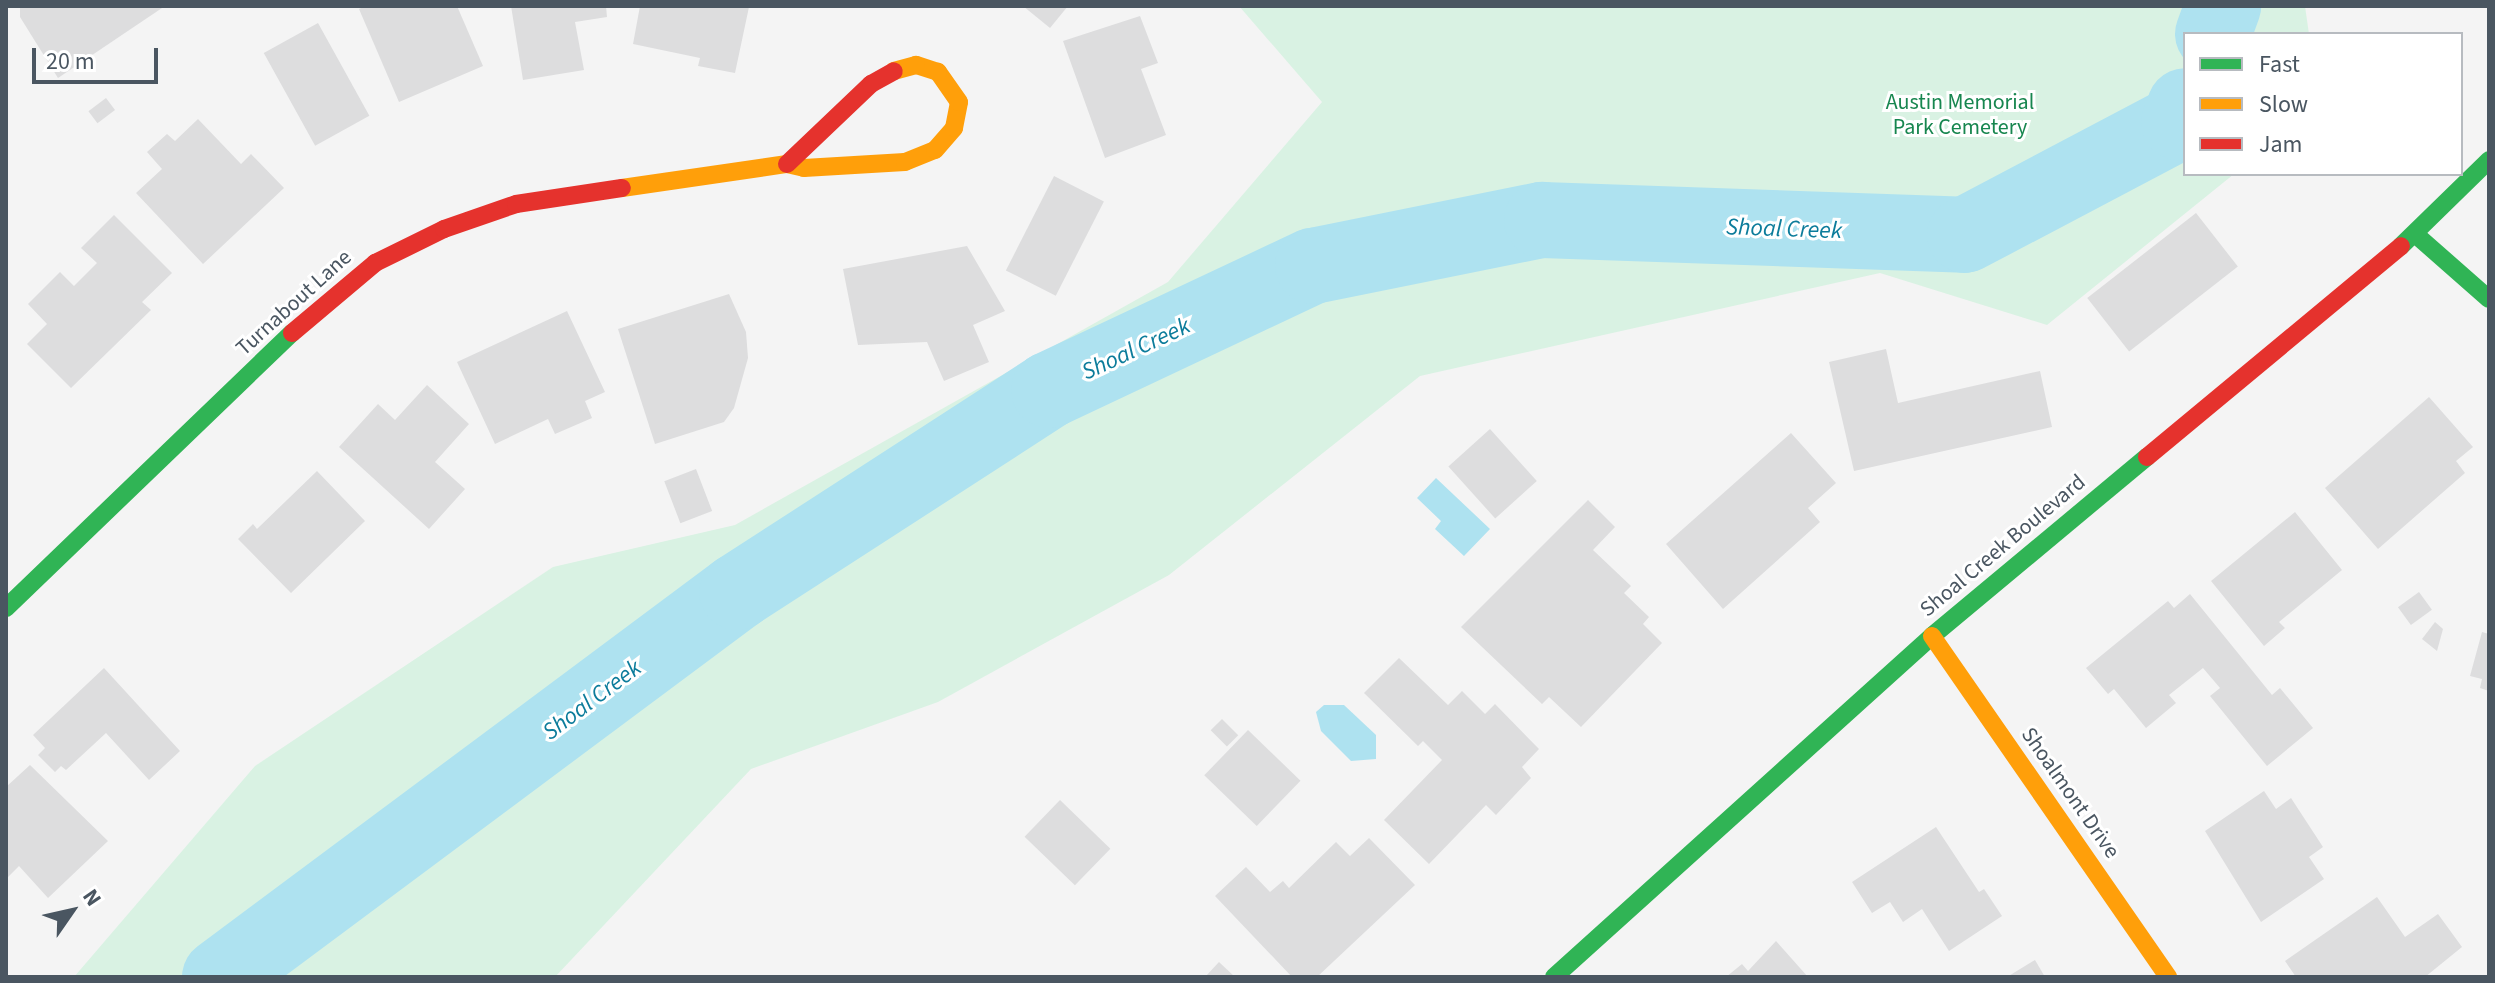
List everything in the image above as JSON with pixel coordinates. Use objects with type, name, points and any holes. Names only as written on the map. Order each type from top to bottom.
[{"type":"street","name":"Turnabout Lane","points":[[6,608],[313,313],[375,263],[444,229],[516,204],[787,164],[804,168],[905,162],[935,150],[945,140],[954,128],[959,102],[938,72],[916,65],[895,70],[871,84],[787,164]]},
{"type":"street","name":"Shoal Creek Boulevard","points":[[1554,977],[1932,636],[2415,234],[2489,160]]},
{"type":"street","points":[[2415,234],[2489,299]]},
{"type":"street","name":"Shoalmont Drive","points":[[1932,636],[2168,977]]},
{"type":"green space","name":"Austin Memorial Park Cemetery","points":[[1239,6],[2305,6],[2309,32],[2183,32],[2183,176],[2232,176],[2047,325],[1880,273],[1420,376],[1169,575],[938,702],[751,769],[555,977],[74,977],[255,766],[553,567],[735,525],[1168,282],[1322,102]]},
{"type":"water","points":[[1436,478],[1490,529],[1464,556],[1435,529],[1441,521],[1417,498]]},
{"type":"water","points":[[1324,705],[1344,705],[1376,735],[1376,759],[1351,761],[1321,731],[1316,712]]},
{"type":"building","points":[[20,6],[165,6],[58,78],[20,17]]},
{"type":"building","points":[[365,6],[457,6],[483,66],[399,102],[359,9]]},
{"type":"building","points":[[511,6],[606,6],[607,17],[575,22],[584,70],[523,80]]},
{"type":"building","points":[[640,6],[749,7],[735,73],[698,66],[700,58],[633,44]]},
{"type":"building","points":[[1023,6],[1068,6],[1050,28]]},
{"type":"building","points":[[1140,16],[1158,63],[1141,69],[1166,135],[1105,158],[1063,41]]},
{"type":"building","points":[[318,23],[369,116],[315,146],[264,53]]},
{"type":"building","points":[[106,98],[115,110],[97,123],[88,111]]},
{"type":"building","points":[[198,119],[241,164],[251,154],[284,188],[203,264],[136,193],[162,169],[147,152],[167,134],[175,141]]},
{"type":"building","points":[[1054,176],[1104,201],[1056,296],[1006,270]]},
{"type":"building","points":[[2196,213],[2238,267],[2129,352],[2087,298]]},
{"type":"building","points":[[114,215],[172,273],[142,302],[151,310],[71,388],[27,344],[47,324],[28,304],[60,272],[74,286],[97,263],[81,248]]},
{"type":"building","points":[[967,246],[1005,311],[973,325],[989,362],[944,381],[927,342],[858,345],[843,269]]},
{"type":"building","points":[[729,294],[746,332],[748,358],[734,408],[724,422],[655,444],[618,329]]},
{"type":"building","points":[[567,311],[605,392],[585,401],[592,418],[555,434],[548,419],[495,444],[457,362]]},
{"type":"building","points":[[1886,349],[1898,403],[2040,371],[2052,427],[1854,471],[1829,362]]},
{"type":"building","points":[[427,385],[469,424],[435,462],[465,489],[429,529],[339,447],[378,404],[395,420]]},
{"type":"building","points":[[2429,397],[2473,447],[2456,461],[2465,473],[2378,549],[2325,488]]},
{"type":"building","points":[[1490,429],[1537,481],[1495,518],[1448,466]]},
{"type":"building","points":[[1791,433],[1836,483],[1808,508],[1820,522],[1723,609],[1666,544]]},
{"type":"building","points":[[696,469],[712,511],[680,523],[664,481]]},
{"type":"building","points":[[317,471],[365,521],[291,593],[238,539],[253,524],[257,529]]},
{"type":"building","points":[[1588,500],[1615,527],[1593,550],[1631,586],[1624,593],[1649,617],[1643,624],[1662,643],[1581,727],[1549,697],[1542,704],[1461,627]]},
{"type":"building","points":[[2295,512],[2342,570],[2279,622],[2285,628],[2264,646],[2211,581]]},
{"type":"building","points":[[2419,592],[2432,610],[2411,625],[2398,607]]},
{"type":"building","points":[[2190,594],[2272,695],[2280,688],[2313,728],[2267,766],[2210,696],[2220,688],[2203,668],[2169,695],[2176,703],[2146,728],[2114,689],[2108,694],[2086,668],[2168,601],[2174,608]]},
{"type":"building","points":[[2435,622],[2443,629],[2437,651],[2422,639]]},
{"type":"building","points":[[2482,632],[2489,634],[2489,691],[2480,688],[2482,679],[2470,676]]},
{"type":"building","points":[[1399,658],[1448,705],[1462,691],[1485,714],[1495,704],[1539,749],[1522,767],[1531,778],[1496,815],[1486,805],[1429,864],[1384,820],[1442,760],[1423,741],[1418,746],[1364,693]]},
{"type":"building","points":[[104,668],[180,751],[149,780],[106,733],[66,770],[61,766],[55,772],[38,755],[45,748],[33,735]]},
{"type":"building","points":[[1222,719],[1238,735],[1227,747],[1211,730]]},
{"type":"building","points":[[1248,730],[1301,781],[1257,826],[1204,775]]},
{"type":"building","points":[[30,765],[108,841],[48,898],[19,866],[6,879],[6,787]]},
{"type":"building","points":[[2264,791],[2276,809],[2291,798],[2323,847],[2309,857],[2324,879],[2261,922],[2205,831]]},
{"type":"building","points":[[1060,800],[1110,849],[1075,885],[1025,837]]},
{"type":"building","points":[[1936,827],[1979,892],[1984,889],[2002,916],[1949,951],[1922,909],[1903,922],[1890,902],[1872,913],[1852,882]]},
{"type":"building","points":[[1369,838],[1415,885],[1317,977],[1292,977],[1215,896],[1246,867],[1270,892],[1283,881],[1289,888],[1336,842],[1350,856]]},
{"type":"building","points":[[2377,897],[2405,937],[2438,914],[2462,947],[2425,977],[2296,977],[2285,961]]},
{"type":"building","points":[[1776,941],[1808,977],[1726,977],[1742,964],[1748,971]]},
{"type":"building","points":[[2035,960],[2045,977],[2007,977]]},
{"type":"building","points":[[1219,962],[1235,977],[1205,977]]},
{"type":"waterway","name":"Shoal Creek","points":[[2214,32],[2223,6]]},
{"type":"waterway","name":"Shoal Creek","points":[[220,977],[737,592],[1049,390],[1313,266],[1542,220],[1965,235],[2179,122],[2183,111]]},
{"type":"traffic: fast","points":[[2401,246],[2489,160]]},
{"type":"traffic: fast","points":[[2415,234],[2489,299]]},
{"type":"traffic: fast","points":[[6,608],[292,333]]},
{"type":"traffic: fast","points":[[1554,977],[1932,636],[2147,457]]},
{"type":"traffic: slow","points":[[622,188],[787,164],[804,168],[905,162],[935,150],[954,128],[959,102],[938,72],[916,65],[894,71]]},
{"type":"traffic: slow","points":[[1932,636],[2168,977]]},
{"type":"traffic: jam","points":[[787,164],[871,84],[894,71]]},
{"type":"traffic: jam","points":[[292,333],[375,263],[444,229],[516,204],[622,188]]},
{"type":"traffic: jam","points":[[2147,457],[2401,246]]}]
